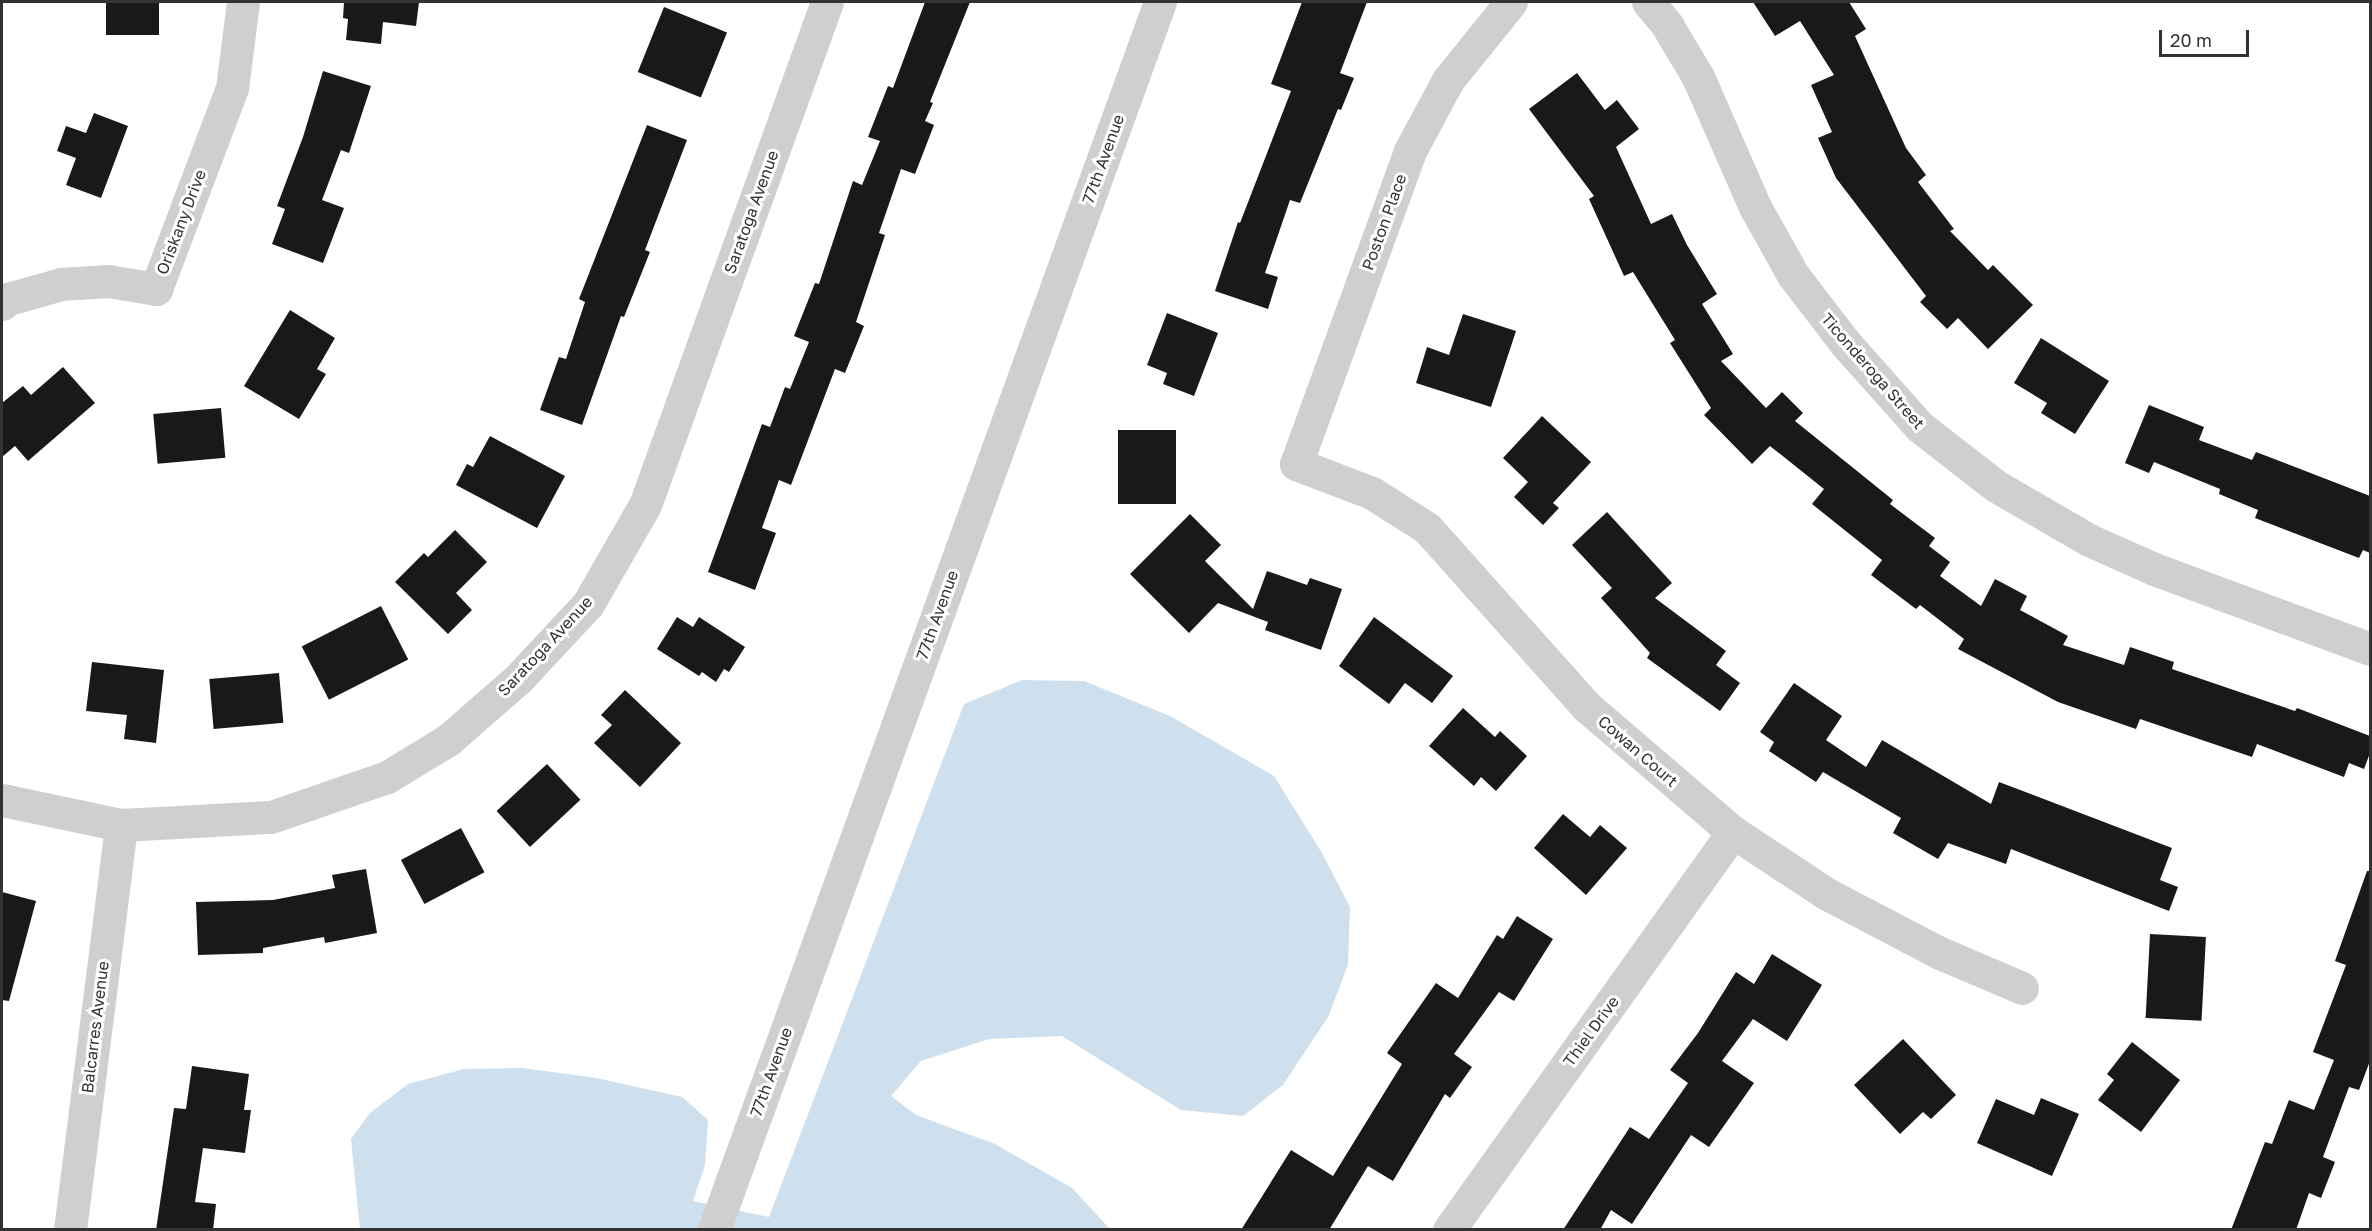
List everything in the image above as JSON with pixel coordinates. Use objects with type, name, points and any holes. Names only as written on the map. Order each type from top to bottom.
[{"type":"street","name":"Oriskany Drive","points":[[2,304],[8,299],[61,284],[108,281],[156,289],[232,88],[243,2]]},
{"type":"street","name":"Saratoga Avenue","points":[[2,800],[121,825],[271,817],[387,777],[448,740],[518,680],[588,604],[645,505],[827,2]]},
{"type":"street","name":"77th Avenue","points":[[714,1230],[1160,2]]},
{"type":"street","name":"Poston Place","points":[[1296,464],[1410,151],[1448,80],[1511,2]]},
{"type":"street","name":"Ticonderoga Street","points":[[1648,2],[1667,25],[1698,77],[1755,207],[1793,275],[1846,344],[1920,427],[1996,486],[2089,540],[2154,569],[2370,649]]},
{"type":"street","name":"Cowan Court","points":[[1296,464],[1372,493],[1427,528],[1587,707],[1733,832],[1827,894],[1940,953],[2022,988]]},
{"type":"street","name":"Balcarres Avenue","points":[[70,1230],[121,825]]},
{"type":"street","name":"Thiel Drive","points":[[1449,1230],[1733,832]]},
{"type":"water","points":[[1022,680],[1084,681],[1170,716],[1274,776],[1322,853],[1350,907],[1348,965],[1328,1017],[1283,1085],[1243,1116],[1181,1110],[1062,1036],[989,1039],[921,1061],[891,1096],[916,1115],[995,1144],[1072,1188],[1110,1229],[360,1229],[351,1139],[370,1113],[408,1084],[464,1069],[523,1068],[596,1078],[682,1097],[708,1120],[705,1165],[693,1201],[769,1217],[964,704]]},
{"type":"building","points":[[106,2],[159,2],[159,35],[106,35]]},
{"type":"building","points":[[344,2],[419,2],[416,26],[383,22],[381,44],[346,40],[348,19],[343,18]]},
{"type":"building","points":[[925,2],[970,2],[930,102],[933,103],[925,121],[934,125],[915,174],[901,169],[879,233],[885,235],[856,322],[864,326],[845,373],[835,369],[791,485],[779,480],[762,528],[776,533],[755,590],[708,572],[762,424],[770,427],[785,387],[790,389],[809,342],[794,336],[815,283],[819,284],[853,181],[862,185],[880,141],[868,137],[888,86],[893,88]]},
{"type":"building","points":[[1302,2],[1367,2],[1340,73],[1354,78],[1341,110],[1338,109],[1300,203],[1290,200],[1265,273],[1278,277],[1268,309],[1215,291],[1238,222],[1240,223],[1291,91],[1271,84]]},
{"type":"building","points":[[1753,2],[1849,2],[1866,29],[1855,36],[1906,148],[1926,175],[1918,182],[1954,229],[1950,231],[1988,270],[1993,265],[2033,305],[1988,349],[1958,318],[1947,329],[1920,302],[1926,296],[1836,178],[1818,138],[1832,132],[1811,85],[1834,75],[1800,21],[1775,36]]},
{"type":"building","points":[[664,7],[727,32],[701,97],[638,72]]},
{"type":"building","points":[[323,71],[371,86],[349,153],[341,150],[322,200],[344,208],[323,263],[272,244],[285,209],[277,206],[303,137]]},
{"type":"building","points":[[1577,73],[1605,110],[1617,100],[1639,129],[1616,147],[1651,224],[1672,214],[1687,245],[1717,294],[1702,304],[1733,354],[1721,361],[1766,408],[1782,392],[1803,413],[1795,421],[1893,500],[1890,504],[1935,538],[1929,546],[1950,562],[1940,576],[1981,606],[1995,579],[2027,596],[2020,610],[2068,636],[2063,645],[2124,665],[2130,647],[2174,662],[2172,669],[2295,711],[2297,708],[2370,736],[2370,753],[2364,769],[2349,763],[2344,777],[2257,744],[2252,757],[2140,719],[2136,729],[2058,702],[1958,649],[1964,639],[1920,605],[1916,609],[1871,575],[1882,560],[1812,504],[1824,489],[1770,446],[1752,464],[1704,415],[1711,408],[1670,343],[1675,340],[1633,272],[1624,276],[1589,199],[1594,196],[1529,109]]},
{"type":"building","points":[[94,113],[128,126],[101,198],[66,185],[76,158],[57,151],[66,126],[86,133]]},
{"type":"building","points":[[647,125],[687,140],[645,250],[650,252],[624,317],[621,316],[582,425],[540,410],[559,357],[566,359],[585,302],[579,299]]},
{"type":"building","points":[[290,310],[335,338],[317,369],[326,374],[299,419],[244,386]]},
{"type":"building","points":[[1167,313],[1218,333],[1194,396],[1163,384],[1167,373],[1147,365]]},
{"type":"building","points":[[1463,314],[1516,331],[1491,407],[1416,383],[1427,347],[1449,355]]},
{"type":"building","points":[[2041,338],[2109,381],[2075,434],[2041,413],[2047,403],[2014,383]]},
{"type":"building","points":[[63,367],[95,403],[28,461],[15,446],[2,457],[2,403],[23,386],[31,395]]},
{"type":"building","points":[[2149,405],[2204,427],[2199,440],[2252,460],[2256,452],[2370,496],[2370,553],[2363,550],[2359,558],[2255,518],[2258,510],[2219,494],[2220,489],[2154,462],[2149,473],[2125,463]]},
{"type":"building","points":[[221,408],[225,458],[158,464],[153,414]]},
{"type":"building","points":[[1542,416],[1591,462],[1553,503],[1559,508],[1543,525],[1514,497],[1528,482],[1503,458]]},
{"type":"building","points":[[1118,430],[1176,430],[1176,504],[1118,504]]},
{"type":"building","points":[[490,436],[565,476],[537,528],[456,485],[467,464],[473,467]]},
{"type":"building","points":[[1607,512],[1672,583],[1655,598],[1726,651],[1716,665],[1740,683],[1720,711],[1647,658],[1650,653],[1601,598],[1612,588],[1572,545]]},
{"type":"building","points":[[1190,514],[1221,545],[1205,561],[1253,609],[1267,571],[1307,585],[1310,578],[1342,589],[1321,650],[1265,630],[1268,622],[1218,603],[1189,633],[1130,574]]},
{"type":"building","points":[[455,530],[487,562],[456,593],[472,610],[448,634],[395,582],[424,553],[428,557]]},
{"type":"building","points":[[381,606],[408,659],[329,700],[302,646]]},
{"type":"building","points":[[677,617],[693,627],[699,617],[745,647],[729,672],[724,669],[716,682],[702,672],[699,676],[657,649]]},
{"type":"building","points":[[1374,617],[1453,676],[1432,703],[1405,683],[1389,704],[1339,666]]},
{"type":"building","points":[[92,662],[164,670],[156,743],[124,739],[127,715],[86,711]]},
{"type":"building","points":[[279,673],[283,723],[214,729],[209,679]]},
{"type":"building","points":[[1794,683],[1842,716],[1826,740],[1866,767],[1882,740],[1991,804],[1999,782],[2172,848],[2160,880],[2178,887],[2169,911],[2011,849],[2006,864],[1948,843],[1938,859],[1893,833],[1901,818],[1823,772],[1816,782],[1769,751],[1774,742],[1760,732]]},
{"type":"building","points":[[625,690],[681,743],[640,787],[594,743],[612,725],[601,715]]},
{"type":"building","points":[[1463,708],[1495,737],[1500,731],[1527,756],[1496,791],[1481,777],[1474,786],[1429,746]]},
{"type":"building","points":[[547,764],[580,800],[530,847],[497,811]]},
{"type":"building","points":[[1563,814],[1590,837],[1600,825],[1627,848],[1586,895],[1534,848]]},
{"type":"building","points":[[461,828],[484,872],[424,904],[401,860]]},
{"type":"building","points":[[366,869],[377,933],[325,943],[324,937],[263,948],[263,953],[198,955],[196,902],[273,900],[335,888],[332,875]]},
{"type":"building","points":[[2367,871],[2370,871],[2370,1061],[2359,1090],[2349,1087],[2323,1157],[2335,1162],[2321,1198],[2309,1193],[2296,1230],[2231,1230],[2265,1142],[2272,1144],[2289,1100],[2314,1110],[2334,1060],[2313,1052],[2346,965],[2335,961]]},
{"type":"building","points":[[2,892],[36,901],[9,1001],[2,1000]]},
{"type":"building","points":[[1517,916],[1553,939],[1514,1001],[1499,992],[1454,1054],[1472,1067],[1450,1098],[1445,1094],[1393,1181],[1368,1166],[1329,1230],[1241,1230],[1291,1150],[1333,1176],[1402,1064],[1387,1053],[1436,983],[1458,998],[1497,935],[1503,939]]},
{"type":"building","points":[[2150,934],[2206,937],[2202,1021],[2146,1018]]},
{"type":"building","points":[[1772,954],[1822,985],[1787,1041],[1753,1019],[1722,1061],[1754,1083],[1709,1147],[1691,1135],[1632,1224],[1611,1210],[1600,1230],[1563,1230],[1630,1127],[1649,1139],[1688,1083],[1670,1070],[1698,1033],[1736,972],[1754,984]]},
{"type":"building","points":[[1903,1039],[1956,1095],[1931,1119],[1923,1112],[1900,1134],[1854,1085]]},
{"type":"building","points":[[2132,1042],[2180,1080],[2141,1132],[2098,1100],[2114,1080],[2107,1074]]},
{"type":"building","points":[[192,1066],[249,1074],[244,1110],[251,1110],[245,1153],[203,1148],[195,1202],[216,1204],[213,1230],[156,1230],[174,1108],[186,1109]]},
{"type":"building","points":[[2041,1098],[2079,1114],[2052,1176],[1977,1143],[1996,1099],[2034,1115]]}]
